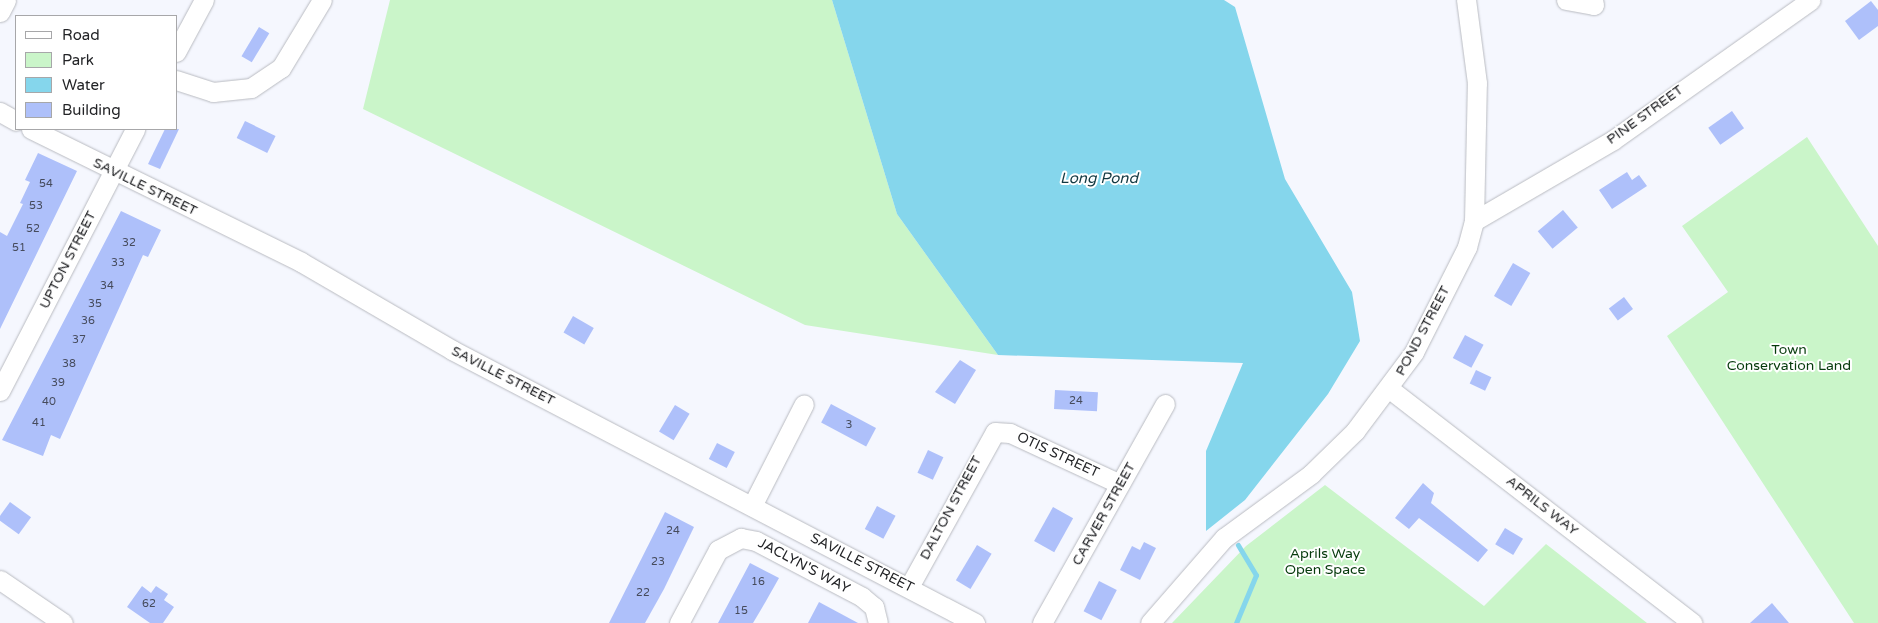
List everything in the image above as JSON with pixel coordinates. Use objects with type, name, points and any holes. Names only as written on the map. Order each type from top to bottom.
[{"type":"street","points":[[0,12],[6,0]]},
{"type":"street","points":[[178,48],[204,0]]},
{"type":"street","points":[[178,81],[213,92],[251,88],[281,68],[322,0]]},
{"type":"street","name":"POND STREET","points":[[1150,623],[1212,549],[1333,454],[1390,390],[1467,246],[1474,221],[1477,83],[1466,0]]},
{"type":"street","points":[[1566,0],[1594,5],[1593,0]]},
{"type":"street","name":"PINE STREET","points":[[1474,221],[1613,140],[1810,0]]},
{"type":"street","points":[[0,112],[15,120]]},
{"type":"street","name":"SAVILLE STREET","points":[[33,130],[301,262],[452,350],[975,623]]},
{"type":"street","name":"UPTON STREET","points":[[0,391],[134,130]]},
{"type":"street","name":"APRILS WAY","points":[[1390,390],[1693,623]]},
{"type":"street","points":[[752,506],[804,404]]},
{"type":"street","name":"CARVER STREET","points":[[1042,623],[1165,404]]},
{"type":"street","name":"OTIS STREET","points":[[995,432],[1010,433],[1120,484]]},
{"type":"street","name":"DALTON STREET","points":[[909,587],[995,432]]},
{"type":"street","name":"JACLYN'S WAY","points":[[679,623],[718,550],[741,538],[756,541],[862,597],[877,619]]},
{"type":"street","points":[[0,580],[63,623]]},
{"type":"green space","points":[[390,0],[832,0],[897,214],[998,355],[805,325],[363,109]]},
{"type":"green space","name":"Town Conservation Land","points":[[1807,137],[1878,246],[1878,623],[1854,623],[1667,336],[1728,292],[1682,226]]},
{"type":"green space","name":"Aprils Way Open Space","points":[[1325,485],[1484,606],[1546,544],[1647,623],[1172,623],[1246,546]]},
{"type":"water","name":"Long Pond","points":[[832,0],[1224,0],[1235,7],[1285,179],[1352,292],[1360,341],[1328,394],[1245,500],[1206,531],[1206,451],[1243,363],[998,355],[897,214]]},
{"type":"building","points":[[1871,1],[1878,10],[1878,26],[1859,40],[1845,21]]},
{"type":"building","points":[[259,27],[269,33],[252,62],[241,56]]},
{"type":"building","points":[[1732,111],[1744,128],[1720,145],[1708,128]]},
{"type":"building","points":[[245,121],[276,136],[267,153],[237,138]]},
{"type":"building","points":[[179,129],[160,169],[148,164],[165,130]]},
{"type":"building","points":[[38,153],[77,171],[0,329],[0,232],[7,236],[23,204],[20,203],[30,182],[25,180]]},
{"type":"building","points":[[1627,172],[1632,180],[1639,175],[1647,186],[1612,209],[1599,190]]},
{"type":"building","points":[[1563,210],[1578,228],[1553,249],[1538,231]]},
{"type":"building","points":[[121,211],[161,230],[148,257],[143,255],[60,439],[51,435],[43,456],[2,440]]},
{"type":"building","points":[[1513,263],[1530,273],[1511,306],[1494,296]]},
{"type":"building","points":[[1624,297],[1633,309],[1618,320],[1609,308]]},
{"type":"building","points":[[573,316],[594,328],[584,344],[564,332]]},
{"type":"building","points":[[1465,335],[1484,345],[1471,368],[1453,358]]},
{"type":"building","points":[[960,360],[976,370],[955,404],[935,392]]},
{"type":"building","points":[[1476,370],[1491,377],[1485,391],[1470,384]]},
{"type":"building","points":[[1055,390],[1098,392],[1097,411],[1054,409]]},
{"type":"building","points":[[831,404],[876,428],[866,446],[821,423]]},
{"type":"building","points":[[675,405],[690,414],[674,440],[659,432]]},
{"type":"building","points":[[717,443],[735,452],[727,468],[709,459]]},
{"type":"building","points":[[928,450],[943,457],[933,480],[917,473]]},
{"type":"building","points":[[1423,483],[1434,493],[1431,503],[1488,550],[1478,562],[1419,518],[1409,529],[1395,518]]},
{"type":"building","points":[[10,502],[31,517],[19,534],[0,521],[0,516]]},
{"type":"building","points":[[877,506],[896,516],[883,539],[865,529]]},
{"type":"building","points":[[1053,507],[1073,518],[1054,552],[1034,541]]},
{"type":"building","points":[[665,512],[694,527],[664,589],[645,623],[609,623]]},
{"type":"building","points":[[1505,528],[1523,539],[1513,555],[1495,544]]},
{"type":"building","points":[[1144,542],[1156,548],[1140,580],[1120,570],[1132,546],[1140,550]]},
{"type":"building","points":[[977,545],[992,554],[970,589],[956,580]]},
{"type":"building","points":[[750,563],[779,578],[753,623],[718,623]]},
{"type":"building","points":[[1099,581],[1117,590],[1101,620],[1084,611]]},
{"type":"building","points":[[142,586],[151,593],[156,586],[168,594],[164,600],[174,607],[163,623],[150,623],[127,607]]},
{"type":"building","points":[[819,602],[858,623],[808,623]]},
{"type":"building","points":[[1772,603],[1789,623],[1750,623]]},
{"type":"waterway","points":[[1236,623],[1256,575],[1238,545]]}]
